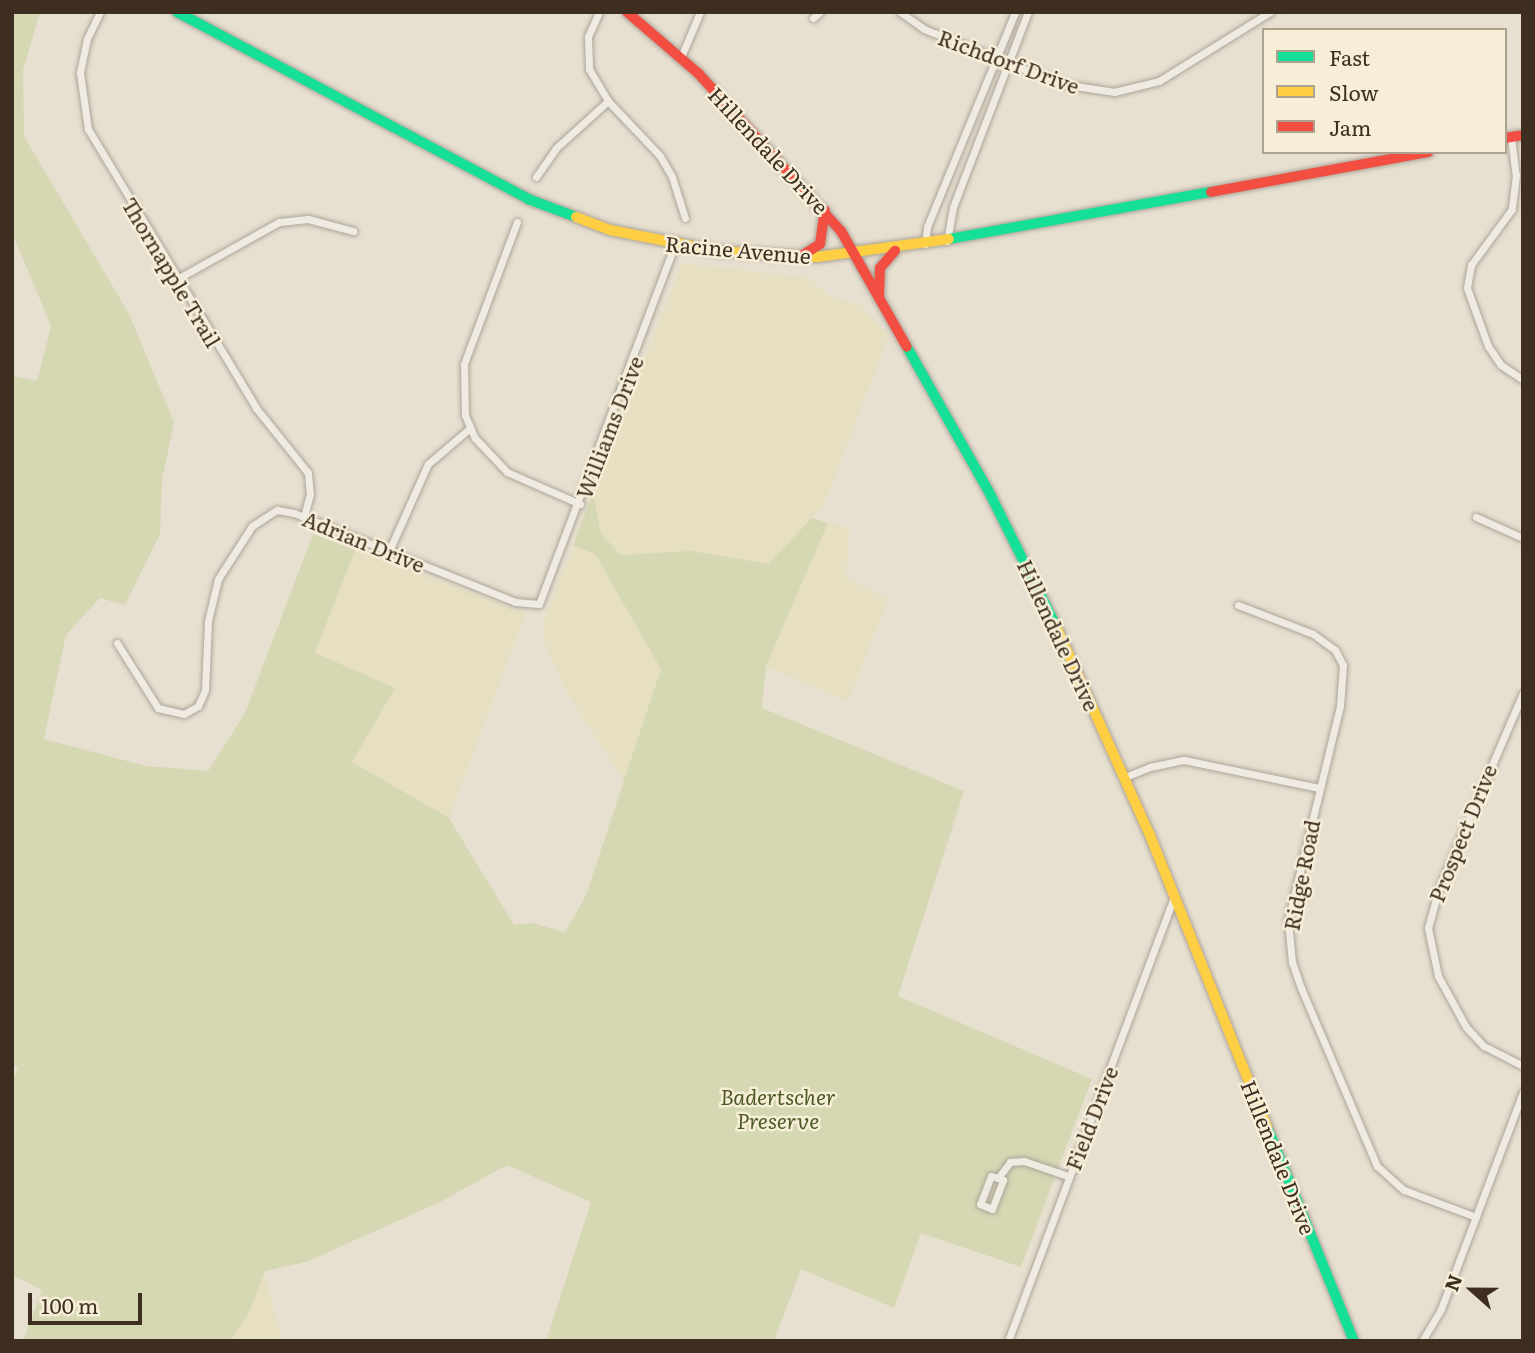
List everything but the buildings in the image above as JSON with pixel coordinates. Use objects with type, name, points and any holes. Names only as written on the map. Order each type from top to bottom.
[{"type":"street","name":"Thornapple Trail","points":[[100,12],[81,62],[80,96],[85,119],[177,279],[256,408],[308,473],[310,494],[304,517]]},
{"type":"street","name":"Racine Avenue","points":[[177,12],[528,199],[593,225],[675,244],[801,256],[898,249],[1417,154]]},
{"type":"street","points":[[599,12],[588,37],[587,58],[593,79],[608,101],[660,156],[685,218]]},
{"type":"street","name":"Hillendale Drive","points":[[627,12],[681,57],[825,210],[856,254],[1021,555],[1125,778],[1354,1341]]},
{"type":"street","points":[[681,57],[700,12]]},
{"type":"street","points":[[813,18],[820,12]]},
{"type":"street","name":"Richdorf Drive","points":[[900,12],[924,29],[1008,63],[1093,91],[1137,89],[1170,75],[1270,12]]},
{"type":"street","points":[[925,244],[927,227],[1015,12]]},
{"type":"street","points":[[947,241],[948,220],[1028,12]]},
{"type":"street","points":[[536,177],[564,139],[608,101]]},
{"type":"street","points":[[1523,135],[1508,138],[1516,175],[1512,208],[1474,258],[1467,288],[1488,346],[1501,365],[1523,380]]},
{"type":"street","points":[[801,256],[820,244],[825,210]]},
{"type":"street","points":[[177,279],[279,222],[308,219],[353,231]]},
{"type":"street","points":[[517,222],[464,364],[461,390],[469,429],[485,452],[507,472],[580,504]]},
{"type":"street","name":"Williams Drive","points":[[536,607],[580,504],[675,244]]},
{"type":"street","points":[[880,300],[880,268],[898,249]]},
{"type":"street","points":[[390,551],[428,464],[469,429]]},
{"type":"street","name":"Adrian Drive","points":[[117,643],[158,708],[176,714],[193,710],[204,696],[210,610],[223,569],[261,517],[284,510],[536,607]]},
{"type":"street","points":[[1476,517],[1523,538]]},
{"type":"street","name":"Ridge Road","points":[[1238,605],[1313,634],[1340,656],[1342,695],[1288,921],[1292,962],[1301,988],[1377,1166],[1404,1190],[1476,1217]]},
{"type":"street","name":"Prospect Drive","points":[[1523,693],[1438,888],[1428,928],[1438,976],[1466,1027],[1484,1046],[1523,1066]]},
{"type":"street","points":[[1125,778],[1161,763],[1191,761],[1319,788]]},
{"type":"street","name":"Field Drive","points":[[1008,1341],[1174,896]]},
{"type":"street","points":[[1422,1341],[1441,1309],[1523,1092]]},
{"type":"street","points":[[998,1178],[1010,1162],[1024,1161],[1068,1176]]},
{"type":"street","points":[[991,1176],[998,1178],[1003,1180],[992,1209],[980,1204],[991,1176]]},
{"type":"shaded area","points":[[682,263],[809,278],[832,298],[860,304],[889,336],[823,507],[769,564],[691,551],[621,555],[601,534],[593,492]]},
{"type":"shaded area","points":[[828,523],[850,528],[846,578],[888,599],[848,702],[766,666]]},
{"type":"shaded area","points":[[573,546],[595,554],[661,668],[625,782],[567,693],[543,641],[544,620]]},
{"type":"shaded area","points":[[355,550],[526,613],[449,818],[352,762],[314,653]]},
{"type":"shaded area","points":[[257,1244],[282,1341],[230,1341],[246,1317]]},
{"type":"green space","name":"Badertscher Preserve","points":[[12,12],[40,12],[23,71],[24,136],[129,314],[174,422],[162,480],[160,534],[125,605],[100,598],[66,635],[44,739],[146,766],[208,771],[245,713],[313,534],[355,550],[315,653],[395,688],[352,762],[449,818],[514,925],[534,923],[565,933],[586,895],[661,669],[595,554],[573,546],[593,492],[601,534],[621,555],[691,551],[768,564],[812,518],[828,523],[766,666],[762,708],[964,791],[898,996],[1092,1079],[1021,1267],[921,1233],[894,1308],[801,1269],[774,1341],[546,1341],[591,1202],[507,1165],[438,1203],[306,1262],[265,1271],[247,1317],[230,1341],[23,1341],[42,1290],[12,1275],[12,1083],[18,1068],[12,1064],[12,376],[37,381],[51,326],[12,232]]},
{"type":"traffic: fast","points":[[177,12],[528,199],[576,217]]},
{"type":"traffic: fast","points":[[949,239],[1211,192]]},
{"type":"traffic: fast","points":[[907,347],[990,494],[1055,624]]},
{"type":"traffic: fast","points":[[1267,1127],[1354,1341]]},
{"type":"traffic: slow","points":[[576,217],[610,230],[717,251],[817,257],[949,239]]},
{"type":"traffic: slow","points":[[1055,624],[1149,833],[1267,1127]]},
{"type":"traffic: jam","points":[[627,12],[699,74],[841,231],[907,347]]},
{"type":"traffic: jam","points":[[1507,138],[1523,135]]},
{"type":"traffic: jam","points":[[1211,192],[1417,154]]},
{"type":"traffic: jam","points":[[803,255],[820,244],[825,210]]},
{"type":"traffic: jam","points":[[879,296],[880,268],[895,251]]}]
